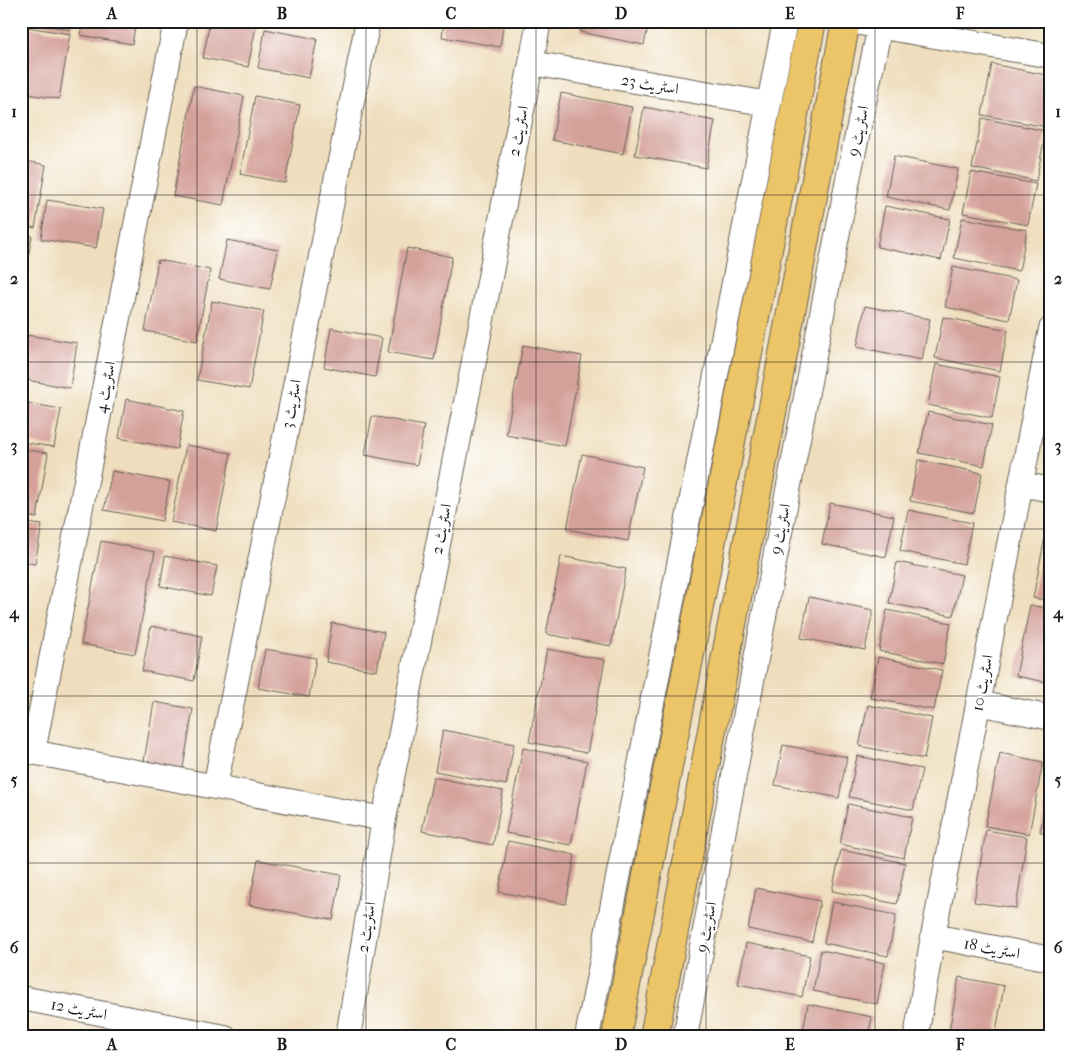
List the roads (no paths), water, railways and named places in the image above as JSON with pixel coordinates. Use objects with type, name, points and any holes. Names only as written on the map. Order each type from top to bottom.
[{"type":"main road","points":[[616,1037],[812,21]]},
{"type":"main road","points":[[654,1037],[847,21]]},
{"type":"street","name":"اسٹریٹ 4","points":[[27,751],[176,21]]},
{"type":"street","name":"اسٹریٹ 3","points":[[215,787],[368,21]]},
{"type":"street","name":"اسٹریٹ 2","points":[[348,1037],[384,819],[539,21]]},
{"type":"street","points":[[588,1037],[785,21]]},
{"type":"street","points":[[847,21],[881,24],[1051,56]]},
{"type":"street","name":"اسٹریٹ 9","points":[[684,1037],[846,188],[881,24]]},
{"type":"street","name":"اسٹریٹ 23","points":[[531,64],[769,104]]},
{"type":"street","name":"اسٹریٹ 10","points":[[916,1037],[933,936],[1051,329]]},
{"type":"street","points":[[1020,484],[1051,490]]},
{"type":"street","points":[[978,703],[1051,718]]},
{"type":"street","points":[[27,751],[384,819]]},
{"type":"street","name":"اسٹریٹ 18","points":[[933,936],[1051,959]]},
{"type":"street","name":"اسٹریٹ 12","points":[[21,998],[225,1037]]}]
